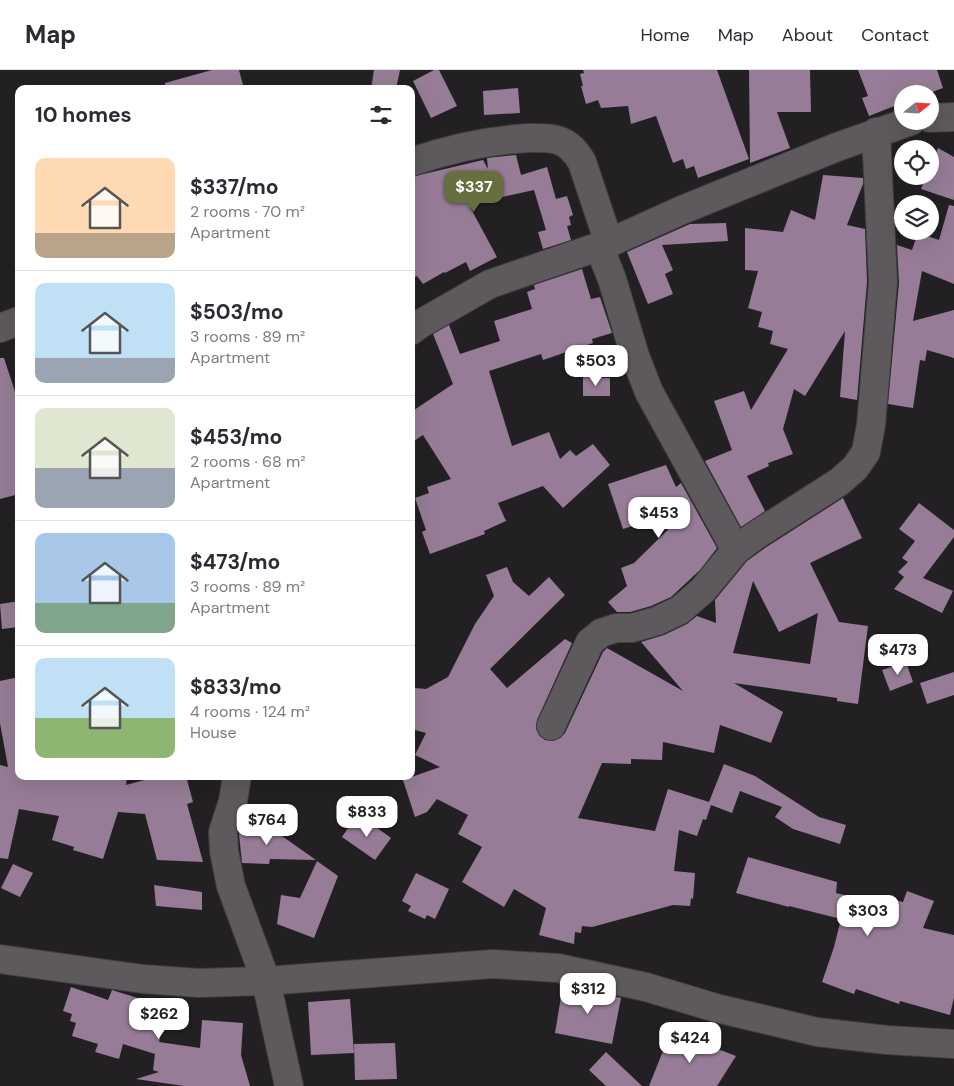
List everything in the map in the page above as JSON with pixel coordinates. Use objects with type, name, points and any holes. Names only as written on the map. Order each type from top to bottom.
[{"type":"street","points":[[939,118],[954,117]]},
{"type":"street","points":[[415,328],[490,284],[604,244],[682,210],[894,126]]},
{"type":"street","points":[[551,726],[590,642],[601,633],[609,630],[632,628],[657,621],[680,610],[703,590],[736,550],[839,482],[855,468],[866,452],[871,425],[883,282],[876,132]]},
{"type":"street","points":[[415,161],[466,146],[508,139],[545,138],[557,140],[576,151],[582,162],[612,278],[635,356],[649,392],[736,550]]},
{"type":"street","points":[[0,328],[15,322]]},
{"type":"street","points":[[236,780],[233,801],[223,832],[224,851],[231,886],[266,981],[289,1086]]},
{"type":"street","points":[[0,959],[143,979],[199,982],[266,981],[493,964],[558,968],[646,987],[716,1008],[817,1032],[887,1040],[954,1044]]},
{"type":"building","points":[[212,70],[239,70],[243,85],[165,85],[165,83]]},
{"type":"building","points":[[374,70],[400,70],[397,85],[372,85]]},
{"type":"building","points":[[434,70],[439,70],[457,106],[431,118],[413,81]]},
{"type":"building","points":[[583,70],[717,70],[749,159],[698,178],[694,166],[686,169],[683,159],[673,163],[656,116],[631,124],[628,106],[601,108],[598,100],[586,104],[581,86],[583,86],[580,74],[584,73]]},
{"type":"building","points":[[749,70],[810,70],[811,112],[777,112],[790,148],[750,163]]},
{"type":"building","points":[[858,70],[937,70],[943,88],[939,90],[939,85],[894,85],[894,106],[869,116],[862,98],[868,96]]},
{"type":"building","points":[[518,88],[520,113],[484,115],[483,91]]},
{"type":"building","points":[[939,149],[954,157],[954,200],[921,189],[923,185],[939,185]]},
{"type":"building","points":[[516,155],[521,175],[547,167],[556,199],[567,196],[573,215],[569,217],[571,225],[567,226],[571,240],[543,249],[538,232],[546,230],[534,190],[493,199],[470,207],[497,257],[470,271],[466,262],[423,284],[417,276],[415,277],[415,176],[483,160],[488,169],[487,158]]},
{"type":"building","points":[[823,175],[863,178],[863,184],[847,225],[865,229],[867,282],[857,400],[840,397],[845,331],[805,396],[794,389],[783,429],[793,454],[768,463],[769,466],[747,476],[765,511],[741,527],[705,461],[732,450],[714,401],[744,391],[751,410],[788,349],[770,344],[773,331],[758,327],[762,312],[748,308],[758,271],[745,270],[745,228],[783,232],[791,210],[815,220]]},
{"type":"building","points":[[949,205],[954,206],[954,284],[922,271],[913,321],[954,310],[954,358],[927,350],[925,361],[920,360],[913,408],[888,404],[899,283],[897,245],[912,250],[916,240],[939,240]]},
{"type":"building","points":[[726,223],[728,241],[662,245],[673,270],[665,274],[673,294],[648,304],[627,252],[690,224]]},
{"type":"building","points":[[582,269],[591,299],[600,297],[612,333],[592,339],[593,343],[543,360],[541,354],[489,371],[512,446],[549,432],[560,459],[570,450],[576,456],[593,444],[610,465],[563,508],[543,486],[498,503],[506,521],[484,531],[485,534],[430,554],[422,532],[426,530],[415,498],[429,493],[427,487],[451,479],[423,435],[415,440],[415,409],[453,384],[433,334],[449,325],[460,354],[500,341],[494,321],[532,309],[527,292],[535,289],[534,285]]},
{"type":"building","points":[[0,358],[4,358],[15,392],[15,495],[0,499]]},
{"type":"building","points":[[583,377],[610,378],[610,396],[583,396]]},
{"type":"building","points":[[666,465],[676,487],[681,483],[717,548],[700,570],[671,597],[651,606],[630,612],[617,612],[608,602],[627,586],[621,568],[634,563],[691,507],[623,529],[608,484]]},
{"type":"building","points":[[843,498],[862,538],[810,563],[839,622],[868,626],[858,704],[837,701],[837,698],[734,683],[783,712],[771,743],[720,725],[714,753],[663,742],[662,760],[631,759],[631,764],[602,763],[578,818],[655,831],[668,789],[709,802],[724,764],[755,776],[819,817],[846,825],[840,844],[793,829],[775,817],[782,807],[740,791],[732,813],[711,805],[706,820],[703,819],[697,836],[679,830],[674,871],[695,873],[693,899],[691,898],[690,906],[673,905],[592,927],[582,926],[581,933],[575,932],[574,944],[539,935],[546,908],[514,889],[504,907],[462,882],[482,847],[458,834],[468,815],[437,799],[427,812],[415,817],[403,780],[415,780],[415,776],[440,767],[415,755],[426,733],[415,730],[415,688],[426,689],[448,677],[475,624],[494,596],[486,575],[507,567],[513,582],[529,596],[549,577],[565,595],[490,669],[507,688],[565,639],[572,643],[537,720],[536,728],[539,735],[545,740],[553,741],[565,733],[603,652],[607,648],[683,691],[641,642],[664,635],[687,624],[697,616],[716,623],[715,600],[747,561]],"holes":[[[753,581],[779,632],[818,613],[810,664],[733,653]]]},
{"type":"building","points":[[919,503],[954,530],[954,537],[923,578],[953,591],[942,613],[894,589],[904,577],[898,572],[908,562],[902,558],[915,541],[899,529]]},
{"type":"building","points":[[15,602],[15,627],[2,629],[0,604]]},
{"type":"building","points":[[906,662],[913,682],[890,691],[882,670]]},
{"type":"building","points":[[954,672],[954,695],[927,704],[920,683]]},
{"type":"building","points":[[15,678],[15,780],[127,780],[126,785],[144,780],[187,780],[193,802],[187,804],[203,862],[157,860],[145,814],[118,812],[103,859],[73,850],[74,847],[52,840],[59,816],[19,809],[8,859],[0,858],[0,765],[8,767],[0,723],[0,681]]},
{"type":"building","points":[[354,819],[361,824],[365,819],[391,838],[375,860],[342,837]]},
{"type":"building","points":[[249,823],[265,824],[316,860],[270,859],[269,864],[242,863],[239,834],[241,827],[249,828]]},
{"type":"building","points":[[748,857],[837,882],[836,893],[878,903],[879,896],[903,902],[907,891],[934,901],[923,928],[954,935],[954,997],[950,1015],[900,1001],[899,1004],[856,989],[854,994],[822,982],[841,919],[736,893]]},
{"type":"building","points":[[317,861],[338,876],[314,938],[277,924],[281,895],[300,898]]},
{"type":"building","points":[[13,864],[33,873],[20,897],[1,888]]},
{"type":"building","points":[[416,873],[449,889],[435,919],[427,915],[425,919],[408,911],[411,906],[402,901]]},
{"type":"building","points":[[154,885],[202,892],[202,910],[156,906]]},
{"type":"building","points":[[563,985],[621,998],[612,1044],[555,1033]]},
{"type":"building","points":[[71,987],[108,1000],[112,990],[141,999],[139,1004],[166,1010],[159,1042],[200,1048],[202,1020],[243,1023],[241,1055],[250,1086],[184,1086],[136,1079],[159,1072],[153,1070],[155,1054],[123,1044],[119,1059],[95,1052],[98,1044],[72,1036],[76,1023],[70,1021],[72,1014],[63,1011]]},
{"type":"building","points":[[350,999],[354,1053],[311,1055],[308,1002]]},
{"type":"building","points":[[671,1031],[736,1056],[717,1086],[649,1086]]},
{"type":"building","points":[[395,1043],[397,1079],[355,1080],[354,1044]]},
{"type":"building","points":[[606,1052],[642,1086],[606,1086],[589,1070]]}]
